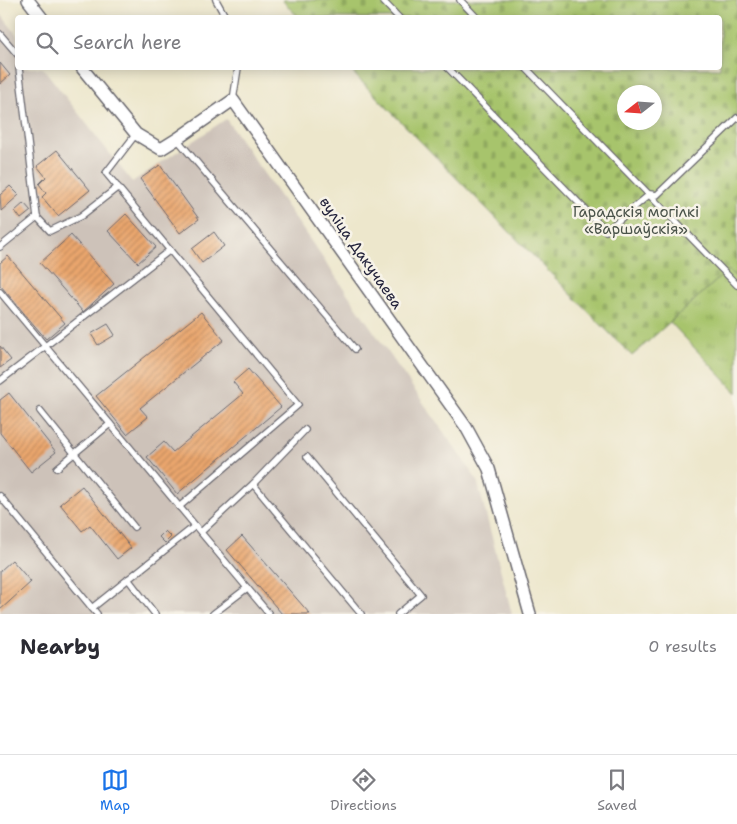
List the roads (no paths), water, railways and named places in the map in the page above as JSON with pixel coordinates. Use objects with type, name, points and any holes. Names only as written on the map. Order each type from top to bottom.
[{"type":"street","points":[[28,0],[40,15]]},
{"type":"street","points":[[84,70],[136,134],[161,149],[233,100]]},
{"type":"street","name":"вуліца Дакучаева","points":[[233,100],[466,427],[489,469],[530,614]]},
{"type":"lane","points":[[216,0],[224,15]]},
{"type":"lane","points":[[382,0],[396,15]]},
{"type":"lane","points":[[460,0],[475,15]]},
{"type":"lane","points":[[0,34],[15,52]]},
{"type":"lane","points":[[19,70],[37,217],[50,231],[80,216],[118,187]]},
{"type":"lane","points":[[233,100],[238,70]]},
{"type":"lane","points":[[450,70],[606,231],[650,194],[657,194],[737,118]]},
{"type":"lane","points":[[528,70],[737,285]]},
{"type":"lane","points":[[136,134],[106,173],[298,405],[179,507]]},
{"type":"lane","points":[[178,139],[355,349]]},
{"type":"lane","points":[[0,247],[37,217]]},
{"type":"lane","points":[[0,381],[170,250]]},
{"type":"lane","points":[[0,292],[268,614]]},
{"type":"lane","points":[[40,411],[134,527]]},
{"type":"lane","points":[[57,468],[110,424]]},
{"type":"lane","points":[[200,532],[253,484],[305,430]]},
{"type":"lane","points":[[307,457],[421,595],[398,614]]},
{"type":"lane","points":[[253,484],[362,614]]},
{"type":"lane","points":[[0,496],[97,614]]},
{"type":"lane","points":[[92,608],[195,526]]},
{"type":"lane","points":[[128,579],[154,614]]},
{"type":"lane","points":[[213,614],[247,588]]},
{"type":"park label","name":"Гарадскія могілкі «Варшаўскія»","points":[[636,220]]}]
